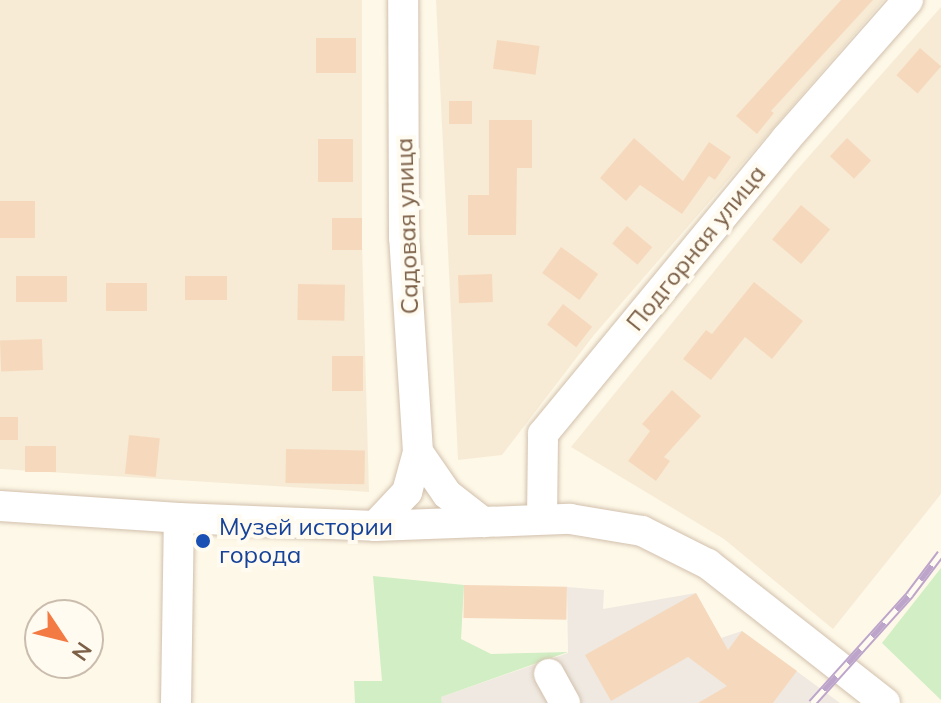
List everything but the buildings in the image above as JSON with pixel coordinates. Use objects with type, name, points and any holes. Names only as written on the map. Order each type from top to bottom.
[{"type":"street","name":"Садовая улица","points":[[375,526],[407,492],[418,452],[404,238],[403,0]]},
{"type":"street","name":"Подгорная улица","points":[[542,519],[543,434],[786,139],[908,0]]},
{"type":"street","points":[[418,452],[447,494],[483,522]]},
{"type":"street","points":[[0,506],[179,518],[375,526],[570,519],[642,531],[708,564],[885,703]]},
{"type":"street","points":[[176,703],[179,518]]},
{"type":"street","points":[[549,674],[565,703]]},
{"type":"shaded area","points":[[0,0],[362,0],[362,244],[369,492],[0,469]]},
{"type":"shaded area","points":[[436,0],[884,0],[594,335],[502,455],[458,460]]},
{"type":"shaded area","points":[[941,7],[941,494],[833,629],[724,539],[571,447],[795,172]]},
{"type":"shaded area","points":[[567,587],[604,590],[603,609],[696,593],[721,638],[742,631],[840,703],[442,703],[441,697],[568,653]]},
{"type":"green space","points":[[941,568],[941,700],[882,643]]},
{"type":"green space","points":[[373,576],[464,585],[461,639],[491,654],[568,652],[441,697],[442,703],[355,703],[354,681],[382,681]]},
{"type":"railway","points":[[812,703],[910,594],[941,553]]},
{"type":"place","name":"Музей истории города","points":[[203,541]]}]
